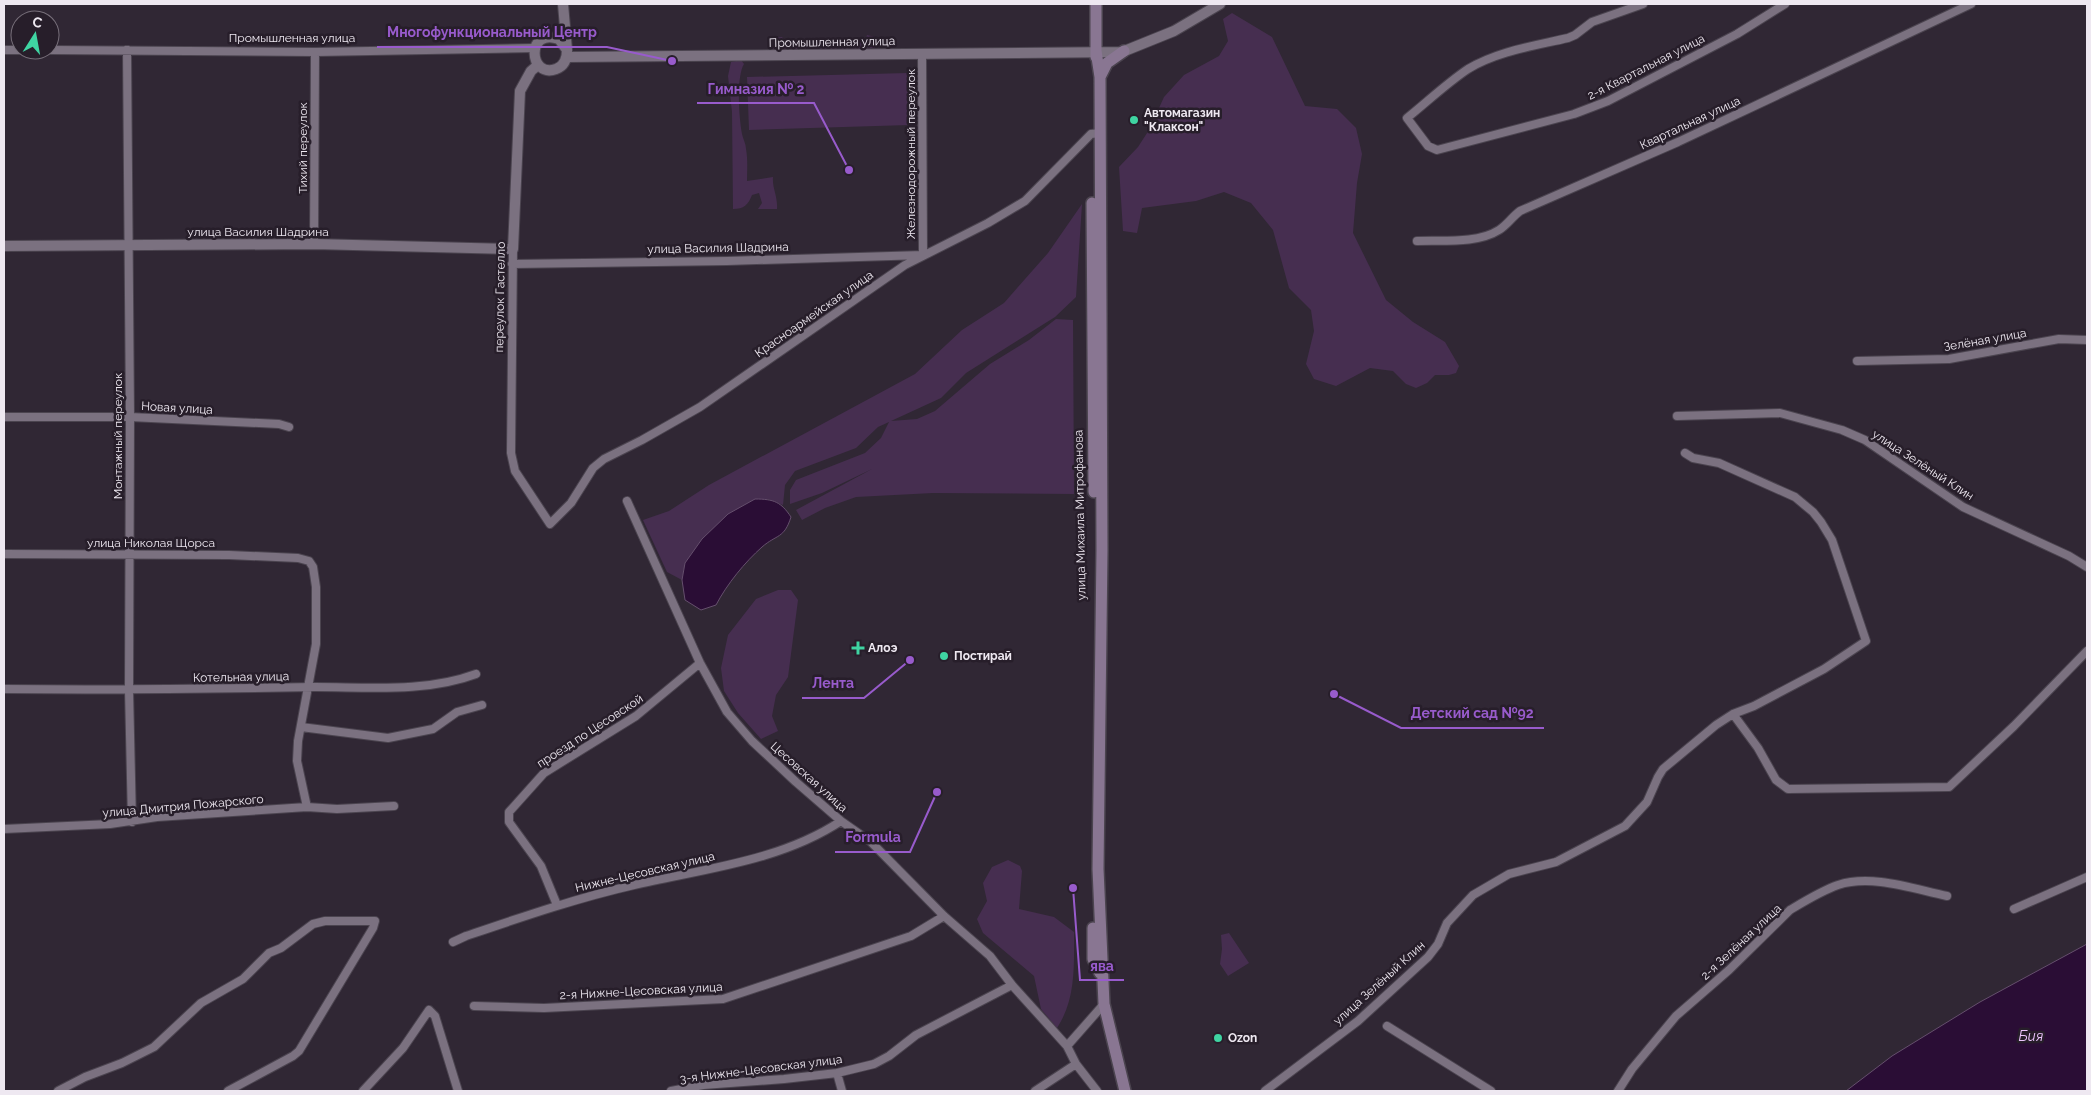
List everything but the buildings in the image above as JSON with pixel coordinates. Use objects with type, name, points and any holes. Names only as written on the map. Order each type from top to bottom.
[{"type":"main road","name":"улица Михаила Митрофанова","points":[[1096,4],[1096,374],[1102,550],[1098,836],[1104,1004],[1125,1091]]},
{"type":"main road","name":"улица Михаила Митрофанова","points":[[1096,51],[1100,77],[1097,133]]},
{"type":"main road","points":[[1100,77],[1106,63],[1124,51]]},
{"type":"street","points":[[564,4],[567,54],[564,63],[558,68],[551,70],[535,56],[539,41],[564,20]]},
{"type":"street","points":[[1096,51],[1124,51],[1174,31],[1220,4]]},
{"type":"street","name":"2-я Квартальная улица","points":[[1643,4],[1592,22],[1575,36],[1507,52],[1475,66],[1463,73],[1407,118],[1424,141],[1432,149],[1437,150],[1574,114],[1608,101],[1737,34],[1785,4]]},
{"type":"street","name":"Квартальная улица","points":[[1417,241],[1472,239],[1492,234],[1504,227],[1520,212],[1678,142],[1835,66],[1971,4]]},
{"type":"street","points":[[546,37],[559,39],[567,54]]},
{"type":"street","name":"Промышленная улица","points":[[60,50],[535,56]]},
{"type":"street","name":"Монтажный переулок","points":[[127,50],[130,417],[129,690],[132,822]]},
{"type":"street","name":"Промышленная улица","points":[[567,54],[922,54],[1096,51]]},
{"type":"street","name":"Тихий переулок","points":[[314,244],[315,52]]},
{"type":"street","name":"Железнодорожный переулок","points":[[922,54],[923,255]]},
{"type":"street","name":"переулок Гастелло","points":[[535,56],[520,91],[512,249],[511,453],[514,471],[550,524]]},
{"type":"street","name":"Красноармейская улица","points":[[550,524],[571,503],[593,468],[604,459],[700,407],[923,255],[988,223],[1025,201],[1097,133]]},
{"type":"street","name":"улица Василия Шадрина","points":[[4,246],[314,244],[512,249]]},
{"type":"street","name":"улица Василия Шадрина","points":[[512,264],[727,261],[923,255]]},
{"type":"street","name":"Зелёная улица","points":[[1857,361],[1949,360],[2052,340],[2087,340]]},
{"type":"street","name":"улица Зелёный Клин","points":[[1677,416],[1780,413],[1842,430],[1865,440],[1962,506],[2069,556],[2087,567]]},
{"type":"street","name":"Новая улица","points":[[4,417],[130,417],[279,424],[289,427]]},
{"type":"street","name":"улица Зелёный Клин","points":[[1265,1091],[1358,1021],[1428,957],[1438,944],[1447,923],[1473,895],[1509,874],[1556,862],[1625,826],[1647,802],[1658,777],[1664,769],[1685,749],[1716,725],[1733,714],[1754,706],[1824,669],[1866,642],[1832,540],[1813,512],[1795,497],[1719,463],[1693,458],[1684,453]]},
{"type":"street","name":"Цесовская улица","points":[[627,501],[700,663],[727,712],[752,741],[841,821],[871,842],[944,916],[990,956],[1012,985],[1066,1046],[1076,1064],[1097,1091]]},
{"type":"street","name":"улица Николая Щорса","points":[[4,554],[130,554],[298,558],[309,561],[312,564],[316,587],[316,644],[308,688]]},
{"type":"street","points":[[1733,714],[1758,748],[1772,774],[1780,784],[1788,789],[1949,787],[2014,726],[2087,650]]},
{"type":"street","name":"проезд по Цесовской","points":[[557,905],[541,866],[509,822],[509,812],[544,773],[636,716],[670,690],[700,663]]},
{"type":"street","name":"Котельная улица","points":[[4,689],[382,689],[444,683],[476,674]]},
{"type":"street","points":[[307,807],[296,761],[308,688]]},
{"type":"street","points":[[301,727],[388,738],[436,728],[457,712],[482,705]]},
{"type":"street","name":"улица Дмитрия Пожарского","points":[[4,828],[132,822],[157,817],[307,807],[337,809],[394,806]]},
{"type":"street","name":"Нижне-Цесовская улица","points":[[453,942],[557,905],[632,885],[768,855],[822,834],[841,821]]},
{"type":"street","points":[[2014,909],[2087,877]]},
{"type":"street","name":"2-я Зелёная улица","points":[[1618,1091],[1632,1069],[1676,1016],[1729,970],[1790,910],[1800,904],[1838,885],[1866,880],[1947,896]]},
{"type":"street","name":"2-я Нижне-Цесовская улица","points":[[474,1006],[544,1008],[723,999],[911,936],[944,916]]},
{"type":"street","points":[[58,1091],[85,1076],[122,1063],[154,1047],[201,1003],[243,979],[269,953],[280,948],[313,924],[325,921],[372,920],[376,922],[298,1051],[293,1056],[228,1091]]},
{"type":"street","name":"3-я Нижне-Цесовская улица","points":[[671,1091],[703,1085],[837,1073],[883,1061],[916,1035],[1012,985]]},
{"type":"street","points":[[1066,1046],[1104,1004]]},
{"type":"street","points":[[363,1091],[403,1048],[429,1010],[435,1016],[458,1091]]},
{"type":"street","points":[[1387,1026],[1491,1091]]},
{"type":"street","points":[[1035,1091],[1076,1064]]},
{"type":"street","points":[[837,1073],[842,1091]]},
{"type":"shaded area","points":[[1232,13],[1272,37],[1305,106],[1337,109],[1356,128],[1362,154],[1357,183],[1353,233],[1386,300],[1413,322],[1445,342],[1459,366],[1456,373],[1435,375],[1427,383],[1416,388],[1406,384],[1393,371],[1370,368],[1336,386],[1314,379],[1306,364],[1314,331],[1311,310],[1289,288],[1273,230],[1251,203],[1224,192],[1196,201],[1142,208],[1137,233],[1123,231],[1119,167],[1138,147],[1149,130],[1164,97],[1184,75],[1219,56],[1228,41],[1223,19]]},
{"type":"shaded area","points":[[867,35],[875,37],[875,48],[773,49],[773,38],[782,37],[786,43],[865,42]]},
{"type":"shaded area","points":[[741,60],[744,64],[740,78],[739,108],[742,134],[747,153],[747,181],[773,177],[777,209],[758,209],[762,203],[759,193],[752,195],[743,207],[733,209],[732,112],[728,76],[731,62]]},
{"type":"shaded area","points":[[908,73],[909,125],[749,130],[747,77]]},
{"type":"shaded area","points":[[1082,204],[1076,297],[1055,317],[966,373],[941,398],[891,421],[917,419],[935,411],[990,364],[1029,340],[1056,319],[1073,320],[1074,494],[933,493],[856,497],[825,508],[802,520],[796,510],[872,469],[822,493],[790,504],[790,490],[796,480],[865,453],[881,438],[889,422],[878,427],[856,448],[795,471],[785,485],[783,505],[768,499],[685,563],[682,580],[667,572],[643,520],[669,511],[709,485],[915,374],[962,330],[1004,303],[1048,253]]},
{"type":"shaded area","points":[[778,590],[791,590],[798,600],[788,677],[776,695],[772,716],[778,731],[761,739],[738,713],[724,691],[721,668],[728,635],[756,599]]},
{"type":"shaded area","points":[[1008,860],[1020,866],[1022,871],[1019,909],[1054,917],[1074,932],[1074,970],[1071,994],[1068,1006],[1057,1028],[1041,1009],[1034,976],[983,933],[977,919],[987,901],[983,883],[992,867]]},
{"type":"shaded area","points":[[1229,933],[1249,963],[1228,976],[1220,964],[1221,935]]},
{"type":"water","points":[[755,499],[776,502],[784,508],[791,517],[786,529],[749,559],[725,589],[716,605],[701,610],[685,600],[682,580],[685,563],[702,539],[728,514]]},
{"type":"water","name":"Бия","points":[[2087,944],[2087,1091],[1846,1091],[1892,1056],[1980,1002]]},
{"type":"place","name":"Многофункциональный Центр","points":[[672,61]]},
{"type":"place","name":"Автомагазин \"Клаксон\"","points":[[1134,120]]},
{"type":"place","name":"Гимназия № 2","points":[[849,170]]},
{"type":"place","name":"Алоэ","points":[[858,648]]},
{"type":"place","name":"Постирай","points":[[944,656]]},
{"type":"place","name":"Лента","points":[[910,660]]},
{"type":"place","name":"Детский сад №92","points":[[1334,694]]},
{"type":"place","name":"Formula","points":[[937,792]]},
{"type":"place","name":"ява","points":[[1073,888]]},
{"type":"place","name":"Ozon","points":[[1218,1038]]}]
